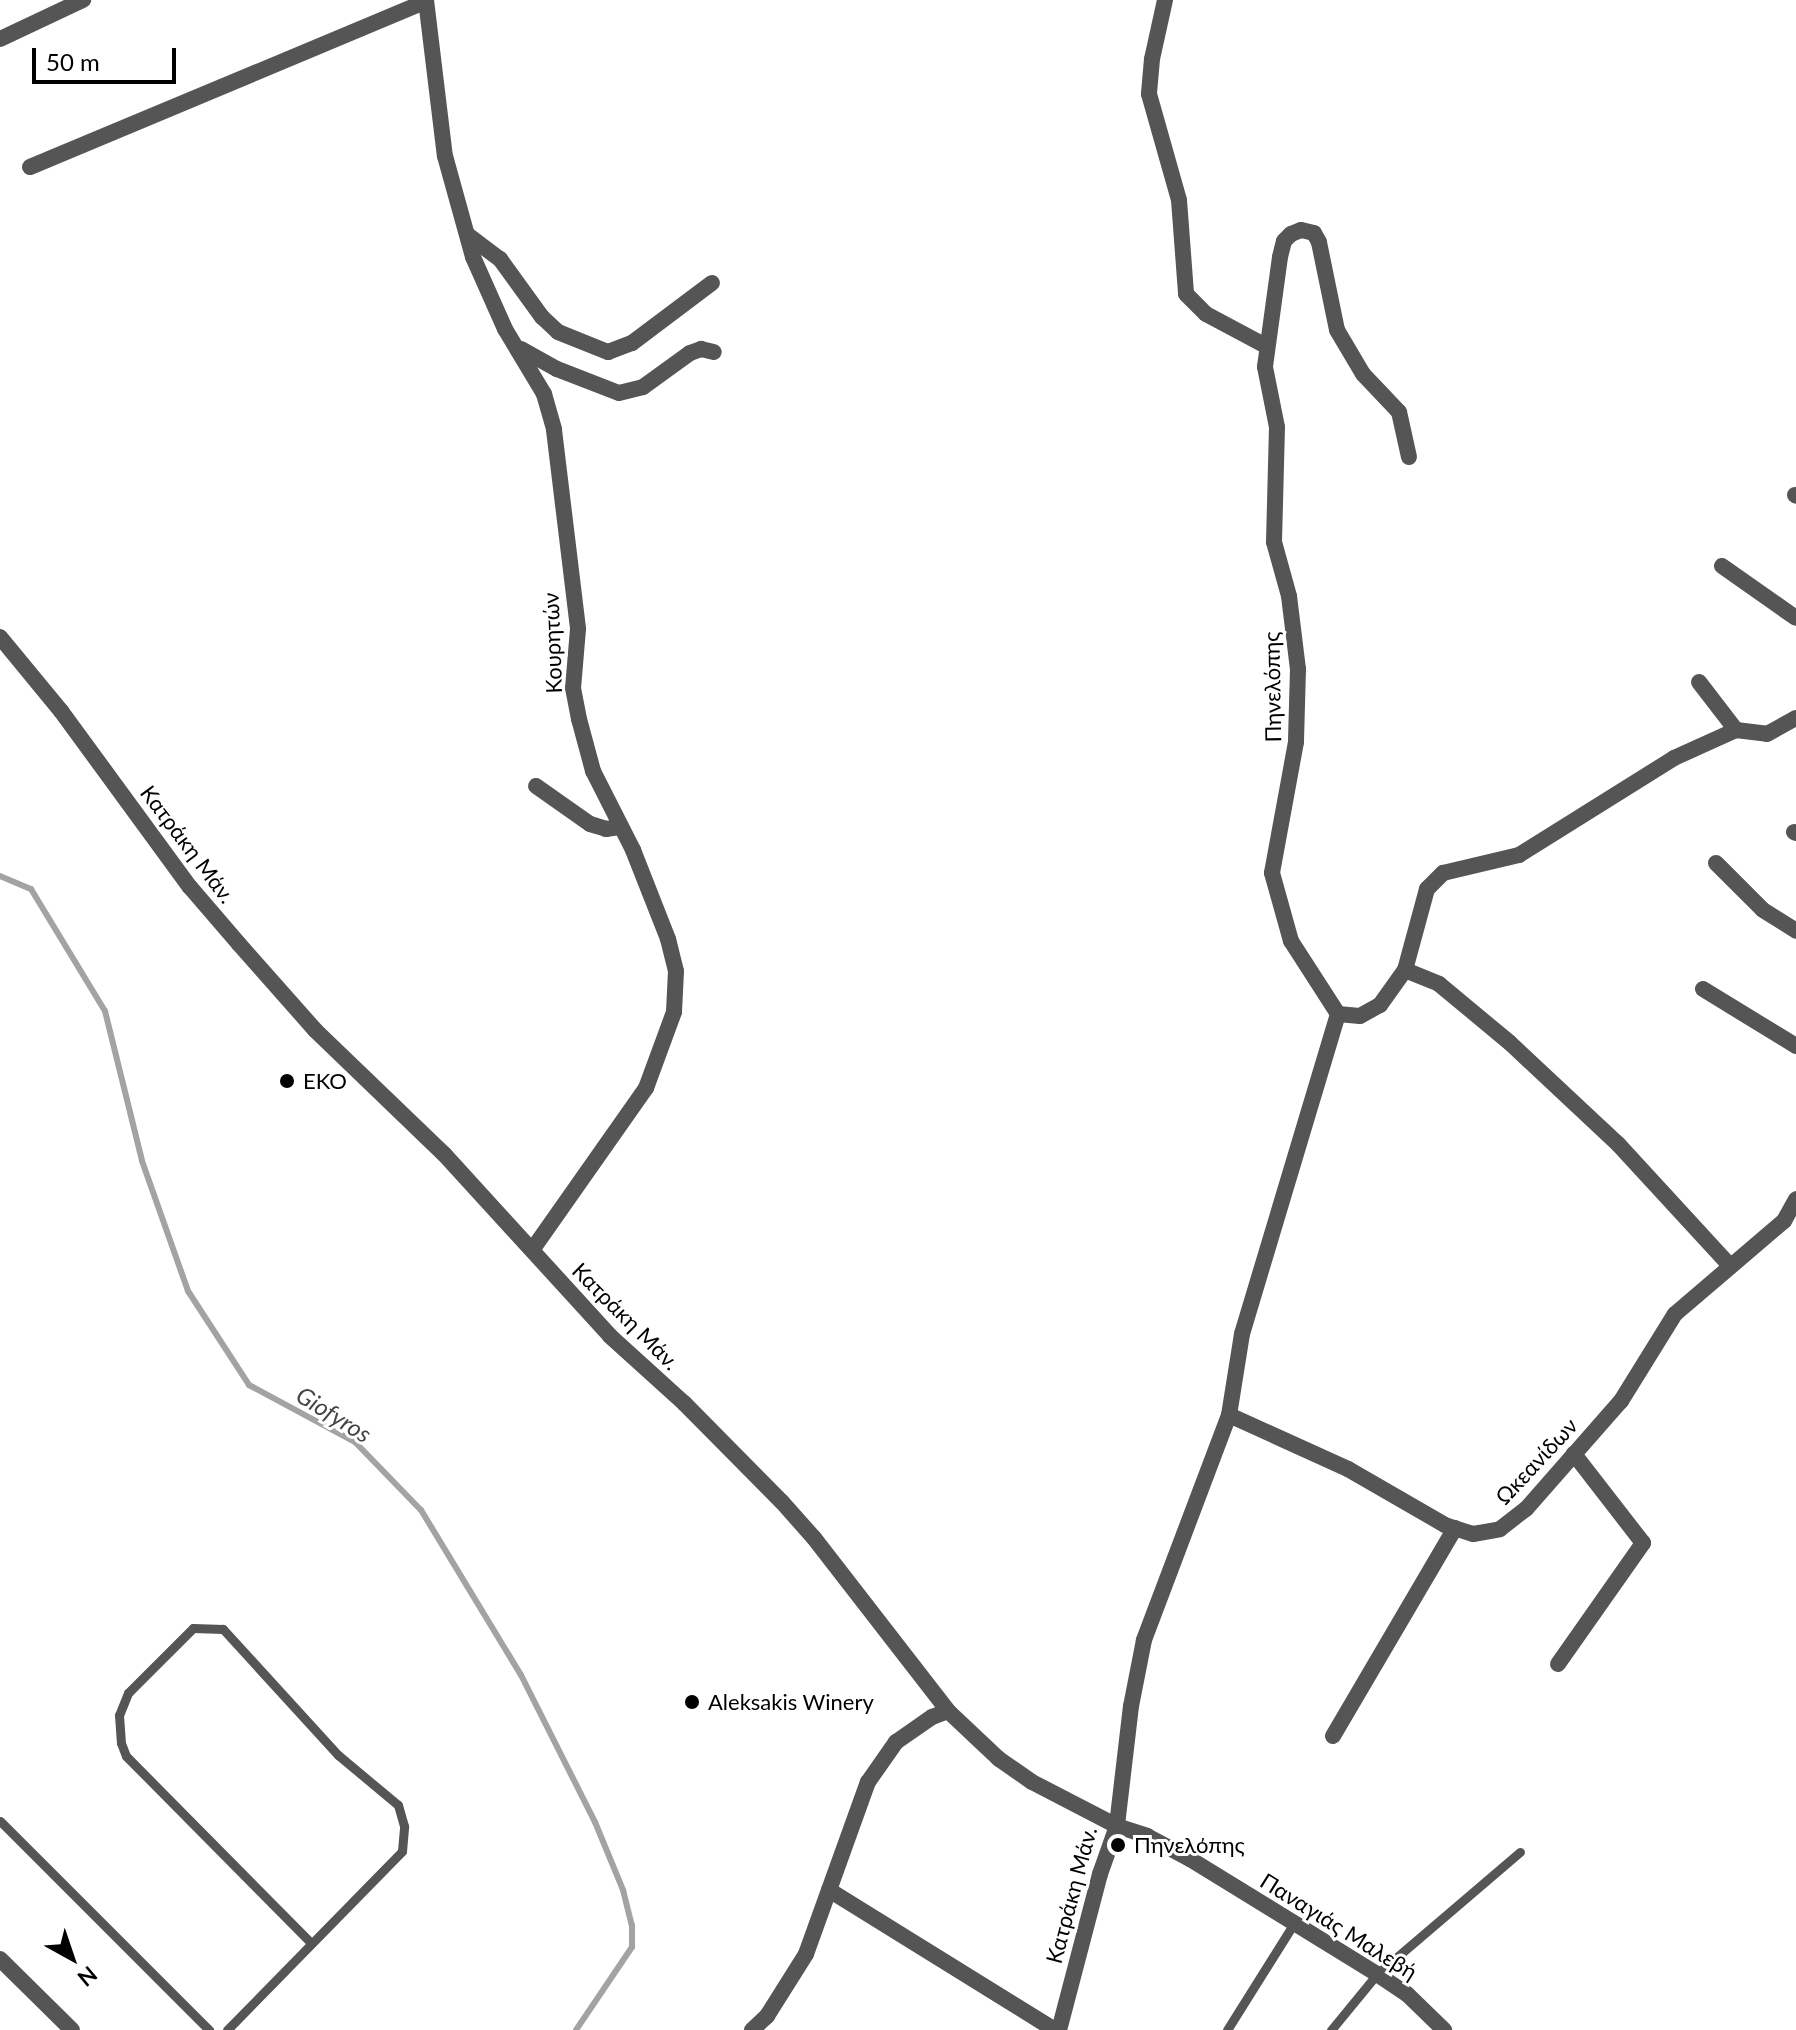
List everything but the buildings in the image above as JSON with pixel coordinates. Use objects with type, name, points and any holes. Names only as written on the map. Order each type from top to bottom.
[{"type":"street","points":[[0,39],[83,0]]},
{"type":"street","points":[[30,167],[426,0]]},
{"type":"street","name":"Κουρητών","points":[[426,0],[445,156],[473,257],[513,344],[544,394],[554,430],[578,629],[574,696],[593,771],[621,827],[672,950],[677,980],[674,1012],[646,1088],[533,1249]]},
{"type":"street","points":[[1165,0],[1152,59],[1149,94],[1179,200],[1186,294],[1206,314],[1266,346]]},
{"type":"street","name":"Πηνελόπης","points":[[1338,1014],[1291,941],[1272,873],[1296,742],[1298,669],[1291,607],[1274,542],[1277,427],[1267,391],[1266,346],[1284,241],[1301,230],[1314,233],[1319,242],[1337,330],[1363,374],[1399,412],[1409,457]]},
{"type":"street","points":[[469,236],[500,259],[542,317],[558,332],[608,352],[632,343],[712,283]]},
{"type":"street","points":[[513,344],[557,369],[619,393],[643,387],[690,353],[701,349],[714,352]]},
{"type":"street","points":[[1722,566],[1796,618]]},
{"type":"street","name":"Κατράκη Μάν.","points":[[0,637],[61,711],[190,887],[239,944],[315,1030],[444,1154],[610,1336],[684,1403],[782,1502],[814,1538],[948,1711],[999,1759],[1032,1782],[1117,1826],[1100,1874],[1057,2030]]},
{"type":"street","points":[[1699,682],[1736,730]]},
{"type":"street","points":[[1117,1826],[1131,1706],[1144,1640],[1229,1415],[1242,1334],[1338,1014],[1360,1016],[1380,1005],[1405,970],[1427,889],[1443,873],[1519,855],[1674,758],[1736,730],[1767,734],[1796,718]]},
{"type":"street","points":[[536,786],[590,824],[606,829],[621,827]]},
{"type":"street","points":[[1716,863],[1763,910],[1796,931]]},
{"type":"street","points":[[1405,970],[1439,984],[1510,1043],[1618,1144],[1730,1266]]},
{"type":"street","points":[[1703,989],[1796,1046]]},
{"type":"street","name":"Ωκεανίδων","points":[[1229,1415],[1334,1463],[1455,1528],[1473,1534],[1500,1529],[1526,1509],[1638,1378],[1675,1314],[1784,1221],[1796,1199]]},
{"type":"street","points":[[1558,1664],[1643,1543],[1574,1454]]},
{"type":"street","points":[[1333,1736],[1455,1528]]},
{"type":"street","points":[[752,2030],[767,2016],[806,1954],[868,1782],[896,1742],[932,1717],[948,1711]]},
{"type":"street","name":"Παναγιάς Μαλεβή","points":[[1117,1826],[1160,1842],[1377,1974],[1407,1994],[1444,2030]]},
{"type":"street","points":[[829,1890],[1057,2030]]},
{"type":"street","points":[[0,1959],[72,2030]]},
{"type":"lane","points":[[227,2030],[402,1851],[402,1814],[398,1805],[338,1755],[223,1629],[193,1628],[128,1693],[119,1715],[121,1743],[126,1756],[311,1943]]},
{"type":"lane","points":[[0,1821],[209,2030]]},
{"type":"lane","points":[[1331,2030],[1377,1974],[1520,1852]]},
{"type":"lane","points":[[1227,2030],[1294,1923]]},
{"type":"waterway","name":"Giofyros","points":[[0,876],[31,889],[105,1011],[142,1161],[188,1291],[249,1385],[355,1442],[421,1510],[521,1675],[595,1822],[623,1890],[632,1925],[632,1947],[576,2030]]},
{"type":"place","name":"EKO","points":[[287,1081]]},
{"type":"place","name":"Aleksakis Winery","points":[[692,1702]]},
{"type":"place","name":"Πηνελόπης","points":[[1118,1845]]}]
